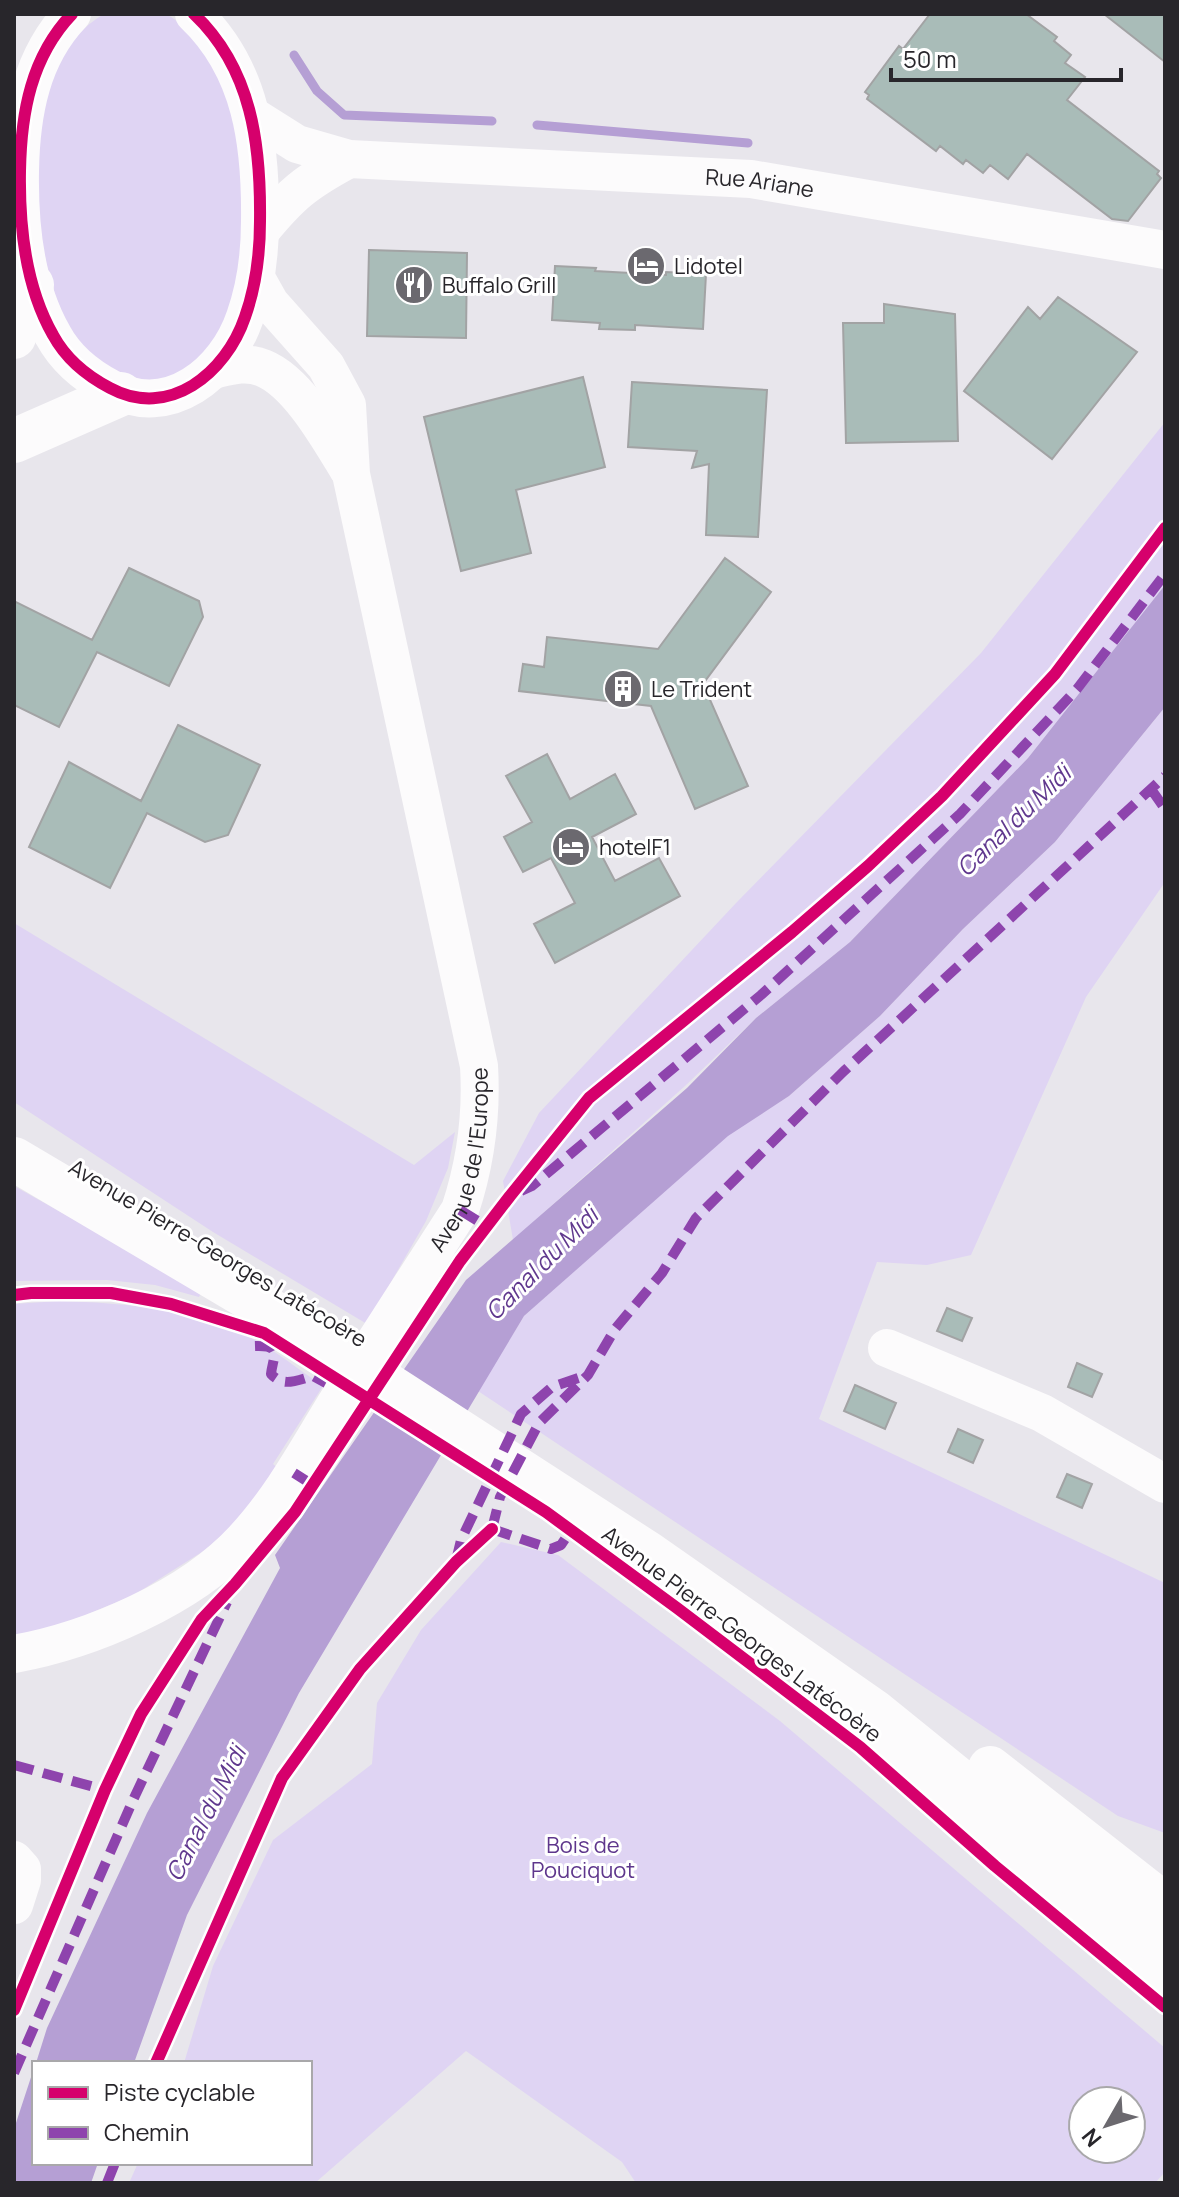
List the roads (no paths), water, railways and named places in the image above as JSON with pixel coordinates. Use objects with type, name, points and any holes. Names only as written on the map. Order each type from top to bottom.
[{"type":"main road","points":[[14,337],[32,285]]},
{"type":"main road","points":[[14,441],[121,394]]},
{"type":"main road","name":"Avenue Pierre-Georges Latécoère","points":[[14,1130],[561,1484],[768,1608],[1005,1779],[1165,1905]]},
{"type":"main road","name":"Avenue Pierre-Georges Latécoère","points":[[14,1159],[129,1227],[308,1320]]},
{"type":"main road","points":[[14,1170],[129,1227]]},
{"type":"main road","name":"Avenue Pierre-Georges Latécoère","points":[[561,1484],[875,1712],[1165,1947]]},
{"type":"main road","points":[[1005,1779],[1100,1836],[1165,1884]]},
{"type":"street","name":"Avenue de l'Europe","points":[[72,14],[41,55],[21,97],[17,191],[22,241],[32,285],[54,338],[75,365],[95,380],[121,394],[143,399],[166,399],[192,388],[213,370],[228,352],[245,318],[256,278],[260,172],[251,115],[240,78],[225,51],[209,28],[194,14]]},
{"type":"street","name":"Rue Ariane","points":[[251,115],[297,144],[349,159],[751,179],[1165,250]]},
{"type":"street","points":[[260,232],[288,199],[310,180],[349,159]]},
{"type":"street","name":"Avenue de l'Europe","points":[[14,1654],[104,1628],[157,1604],[242,1542],[284,1489],[460,1210],[472,1175],[480,1123],[479,1066],[351,474],[347,405],[326,366],[270,303],[256,278]]},
{"type":"street","name":"Avenue de l'Europe","points":[[213,370],[240,364],[264,368],[313,412],[351,474]]},
{"type":"street","points":[[887,1348],[1042,1413],[1165,1484]]},
{"type":"street","name":"Avenue Pierre-Georges Latécoère","points":[[752,1625],[983,1837],[1165,1989]]},
{"type":"street","points":[[14,1860],[22,1869],[22,1880],[14,1905]]},
{"type":"water","name":"Canal du Midi","points":[[1165,585],[1165,707],[1055,842],[963,929],[880,1016],[789,1096],[728,1136],[524,1316],[299,1693],[187,1915],[135,2061],[37,2061],[47,2028],[147,1813],[280,1568],[275,1555],[466,1280],[687,1088],[756,1018],[850,942],[1028,758]]},
{"type":"water","points":[[32,2074],[32,2165],[97,2165],[91,2183],[14,2183],[14,2129]]},
{"type":"waterway","points":[[294,55],[317,91],[344,115],[492,121]]},
{"type":"waterway","points":[[537,125],[748,143]]},
{"type":"place","name":"Lidotel","points":[[646,266]]},
{"type":"place","name":"Buffalo Grill","points":[[414,285]]},
{"type":"place","name":"Le Trident","points":[[623,689]]},
{"type":"place","name":"hotelF1","points":[[571,847]]},
{"type":"park label","name":"Bois de Pouciquot","points":[[583,1858]]}]
